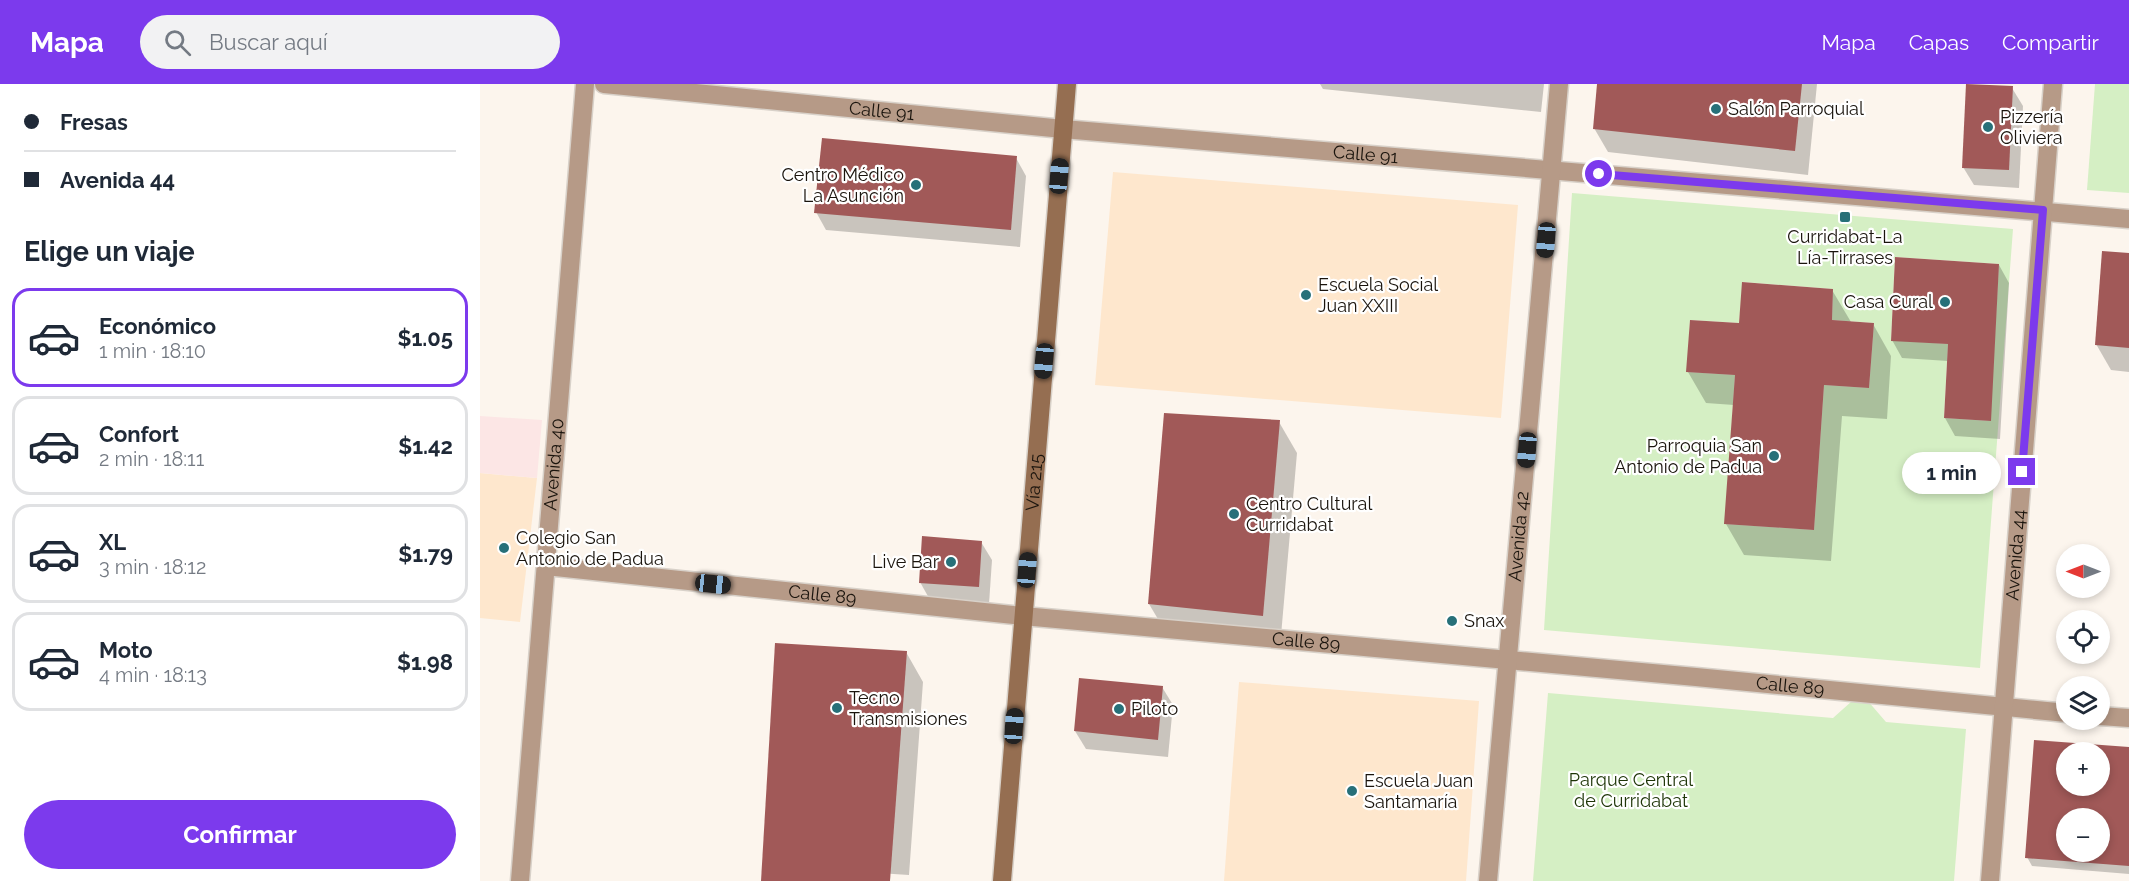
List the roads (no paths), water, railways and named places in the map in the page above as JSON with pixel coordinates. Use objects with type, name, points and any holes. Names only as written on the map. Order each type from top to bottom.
[{"type":"main road","name":"Vía 215","points":[[1002,881],[1067,84]]},
{"type":"street","name":"Avenida 40","points":[[520,881],[585,84]]},
{"type":"street","name":"Calle 91","points":[[604,84],[1063,129],[2129,219]]},
{"type":"street","name":"Avenida 42","points":[[1488,881],[1559,84]]},
{"type":"street","name":"Avenida 44","points":[[1990,881],[2053,84]]},
{"type":"street","name":"Calle 89","points":[[546,566],[1023,616],[2056,712]]},
{"type":"street","points":[[2110,717],[2129,718]]},
{"type":"place","name":"Salón Parroquial","points":[[1716,109]]},
{"type":"place","name":"Pizzería Oliviera","points":[[1988,127]]},
{"type":"place","name":"Centro Médico La Asunción","points":[[916,185]]},
{"type":"place","name":"Curridabat-La Lía-Tirrases","points":[[1845,217]]},
{"type":"place","name":"Escuela Social Juan XXIII","points":[[1306,295]]},
{"type":"place","name":"Casa Cural","points":[[1945,302]]},
{"type":"place","name":"Parroquia San Antonio de Padua","points":[[1774,456]]},
{"type":"place","name":"Centro Cultural Curridabat","points":[[1234,514]]},
{"type":"place","name":"Colegio San Antonio de Padua","points":[[504,548]]},
{"type":"place","name":"Live Bar","points":[[951,562]]},
{"type":"place","name":"Snax","points":[[1452,621]]},
{"type":"place","name":"Tecno Transmisiones","points":[[837,708]]},
{"type":"place","name":"Piloto","points":[[1119,709]]},
{"type":"place","name":"Escuela Juan Santamaría","points":[[1352,791]]},
{"type":"park label","name":"Parque Central de Curridabat","points":[[1631,790]]}]
